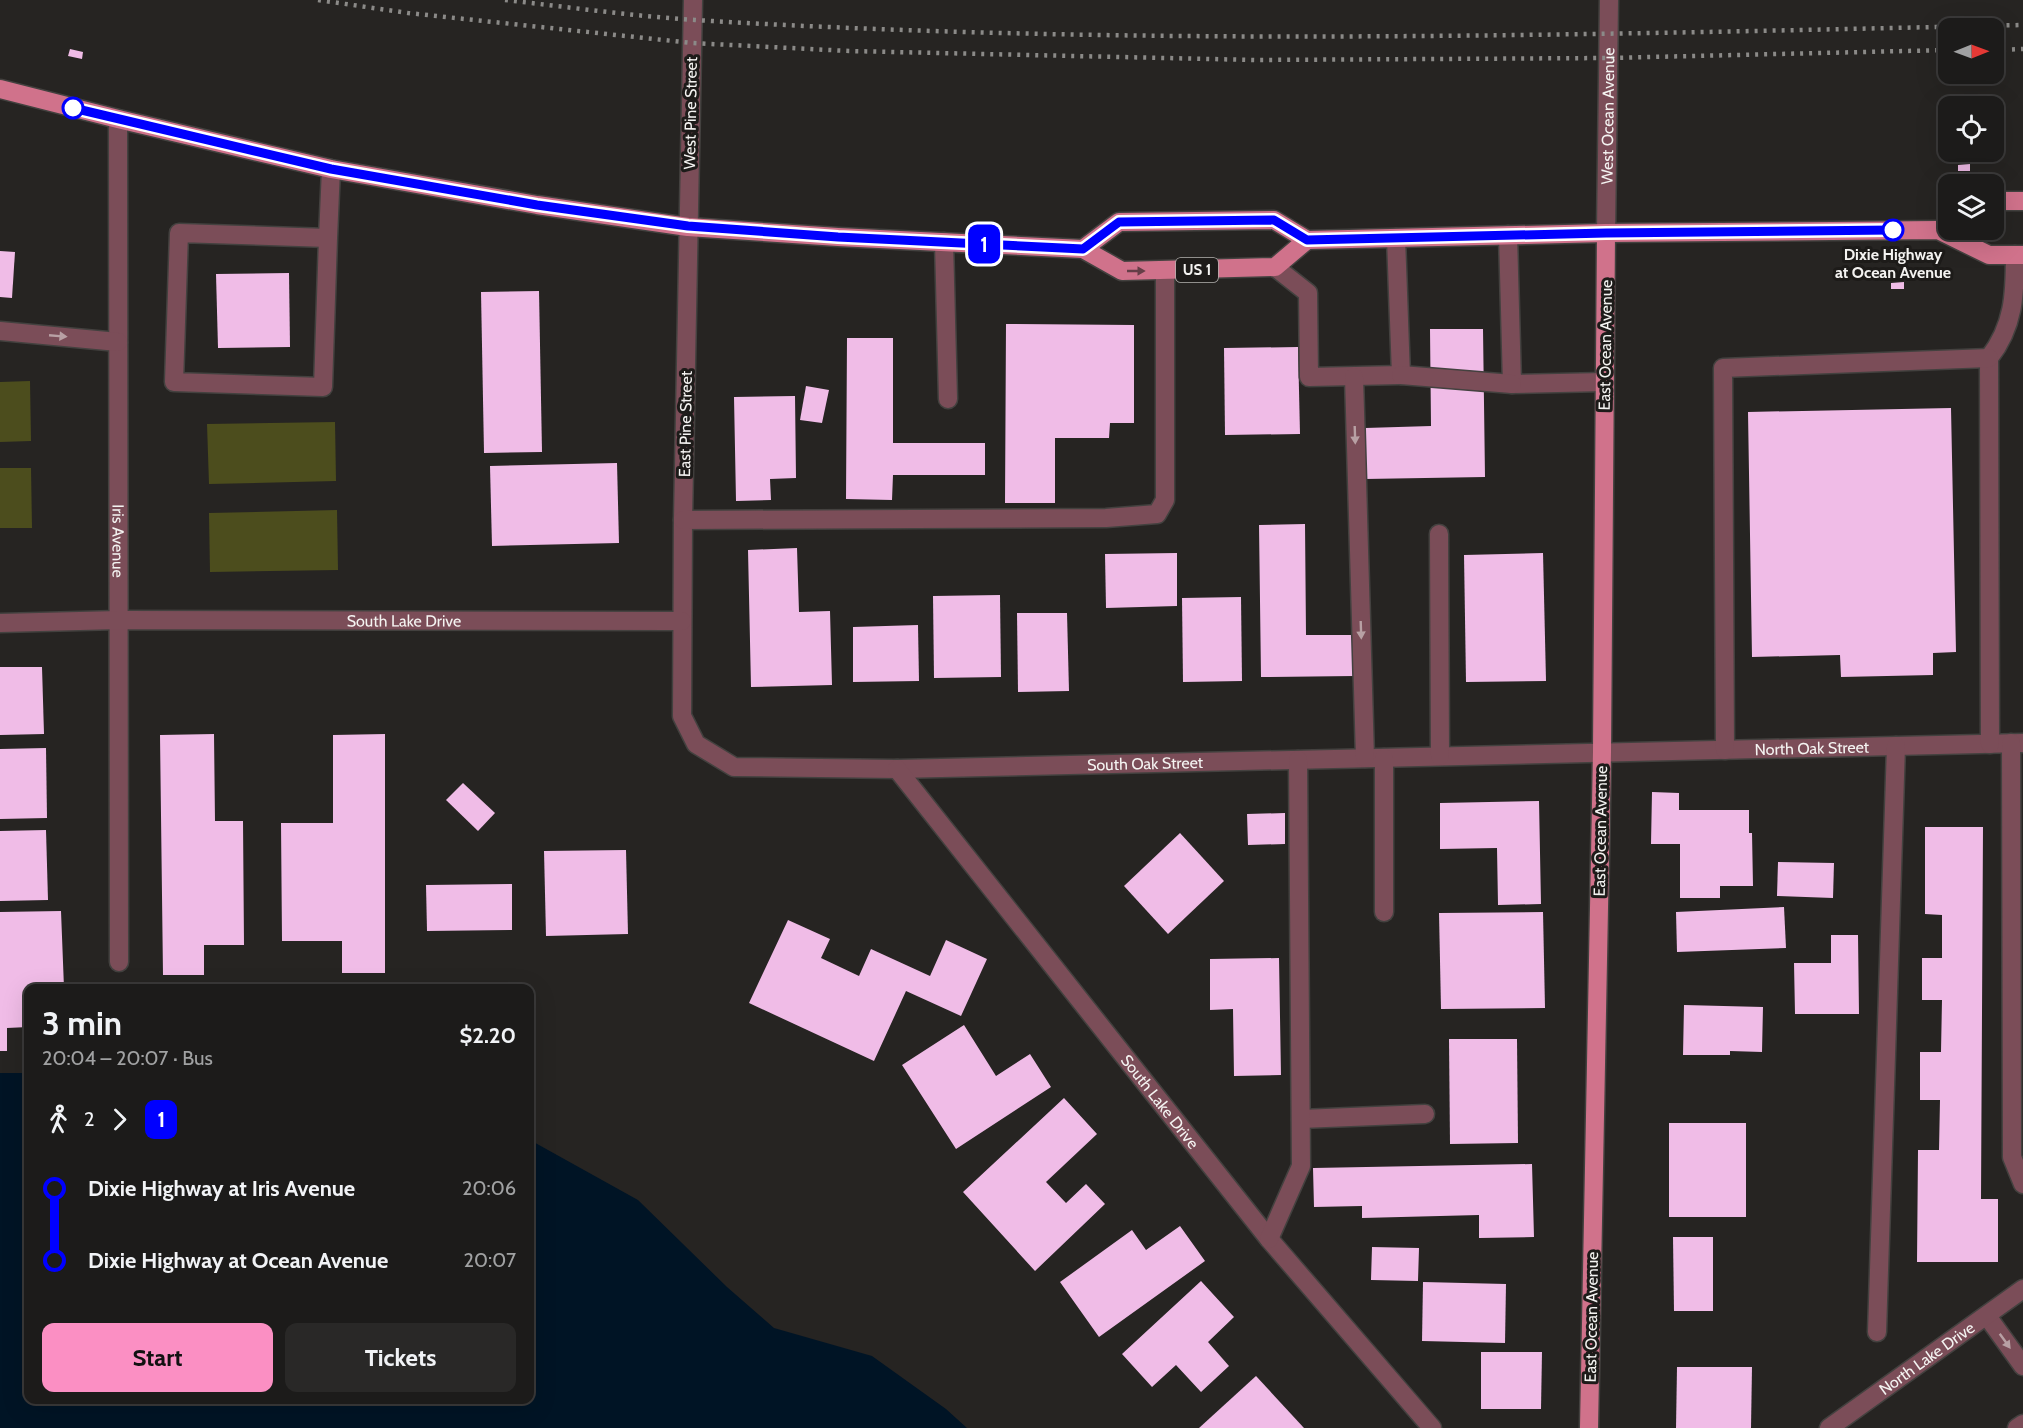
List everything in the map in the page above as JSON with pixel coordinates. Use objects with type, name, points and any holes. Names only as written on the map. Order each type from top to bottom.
[{"type":"main road","name":"US 1","points":[[0,89],[331,169],[537,205],[688,226],[838,237],[1083,249],[1122,271],[1275,267]]},
{"type":"main road","points":[[2004,201],[2023,201]]},
{"type":"main road","points":[[1083,249],[1119,222],[1274,220],[1307,240],[1938,226]]},
{"type":"main road","name":"East Ocean Avenue","points":[[1589,1428],[1602,752],[1606,233]]},
{"type":"main road","points":[[1275,267],[1307,240]]},
{"type":"main road","points":[[1965,240],[1989,255],[2019,255]]},
{"type":"street","name":"West Pine Street","points":[[688,226],[693,0]]},
{"type":"street","name":"West Ocean Avenue","points":[[1606,233],[1609,0]]},
{"type":"street","name":"Iris Avenue","points":[[118,119],[119,962]]},
{"type":"street","points":[[328,238],[179,233],[174,382],[323,387],[331,169]]},
{"type":"street","name":"East Pine Street","points":[[682,621],[688,226]]},
{"type":"street","points":[[1508,236],[1512,384]]},
{"type":"street","points":[[1396,238],[1401,375]]},
{"type":"street","points":[[944,242],[948,399]]},
{"type":"street","points":[[1990,744],[1989,358],[2001,342],[2010,318],[2019,255]]},
{"type":"street","points":[[1275,267],[1308,293],[1309,377],[1401,375],[1512,384],[1604,382]]},
{"type":"street","points":[[683,520],[1094,518],[1157,514],[1165,500],[1165,271]]},
{"type":"street","points":[[0,331],[118,342]]},
{"type":"street","points":[[1725,750],[1723,368],[1989,358]]},
{"type":"street","points":[[1354,377],[1365,758]]},
{"type":"street","points":[[1439,534],[1440,756]]},
{"type":"street","name":"South Lake Drive","points":[[0,623],[119,620],[682,621]]},
{"type":"street","name":"South Oak Street","points":[[682,621],[682,716],[696,744],[734,767],[897,769],[1602,752]]},
{"type":"street","points":[[2017,743],[2012,1157],[2023,1184]]},
{"type":"street","name":"North Oak Street","points":[[1602,752],[2017,743]]},
{"type":"street","points":[[1877,1332],[1896,746]]},
{"type":"street","points":[[1384,758],[1384,912]]},
{"type":"street","points":[[1269,1239],[1301,1166],[1298,760]]},
{"type":"street","name":"South Lake Drive","points":[[897,769],[1269,1239],[1432,1428]]},
{"type":"street","points":[[1301,1119],[1425,1114]]},
{"type":"street","name":"North Lake Drive","points":[[1829,1428],[2023,1289]]},
{"type":"street","points":[[1987,1316],[2023,1366]]},
{"type":"street","points":[[2018,1428],[2023,1424]]},
{"type":"shaded area","points":[[30,381],[31,441],[0,442],[0,382]]},
{"type":"shaded area","points":[[335,422],[336,481],[209,484],[207,424]]},
{"type":"shaded area","points":[[0,468],[31,468],[32,528],[0,528]]},
{"type":"shaded area","points":[[337,510],[338,570],[210,572],[209,513]]},
{"type":"water","points":[[0,1073],[24,1073],[24,1404],[534,1404],[534,1142],[638,1200],[727,1287],[774,1328],[872,1356],[946,1409],[967,1428],[0,1428]]},
{"type":"building","points":[[70,49],[83,52],[82,59],[68,56]]},
{"type":"building","points":[[1970,164],[1970,171],[1958,171],[1958,165]]},
{"type":"building","points":[[0,251],[15,252],[12,298],[0,297]]},
{"type":"building","points":[[289,273],[290,347],[218,348],[216,274]]},
{"type":"building","points":[[1904,282],[1904,289],[1891,289],[1891,283]]},
{"type":"building","points":[[539,291],[542,452],[484,453],[481,292]]},
{"type":"building","points":[[1006,324],[1134,325],[1134,423],[1110,423],[1109,438],[1055,438],[1055,503],[1005,503]]},
{"type":"building","points":[[1430,329],[1483,329],[1485,477],[1365,479],[1365,428],[1431,426]]},
{"type":"building","points":[[847,338],[893,338],[893,443],[985,443],[985,475],[893,475],[892,500],[846,499]]},
{"type":"building","points":[[1298,347],[1300,434],[1225,435],[1224,348]]},
{"type":"building","points":[[806,386],[829,390],[822,423],[800,420]]},
{"type":"building","points":[[795,396],[796,478],[770,479],[771,500],[736,501],[734,397]]},
{"type":"building","points":[[1951,408],[1956,652],[1933,653],[1933,675],[1841,677],[1840,655],[1752,657],[1748,412]]},
{"type":"building","points":[[617,463],[619,543],[492,546],[490,466]]},
{"type":"building","points":[[1305,524],[1306,635],[1355,635],[1355,676],[1261,677],[1259,525]]},
{"type":"building","points":[[797,548],[799,612],[830,611],[832,685],[751,687],[748,550]]},
{"type":"building","points":[[1177,553],[1177,606],[1106,608],[1105,554]]},
{"type":"building","points":[[1543,553],[1546,681],[1466,682],[1464,555]]},
{"type":"building","points":[[1000,595],[1001,677],[934,678],[933,596]]},
{"type":"building","points":[[1241,597],[1242,681],[1183,682],[1182,598]]},
{"type":"building","points":[[1017,613],[1067,613],[1069,691],[1018,692]]},
{"type":"building","points":[[918,625],[919,681],[853,682],[853,627]]},
{"type":"building","points":[[0,667],[42,667],[44,734],[0,735]]},
{"type":"building","points":[[214,734],[215,821],[243,821],[244,945],[204,945],[204,975],[163,975],[160,735]]},
{"type":"building","points":[[385,734],[385,973],[342,973],[342,941],[282,941],[281,823],[333,823],[333,735]]},
{"type":"building","points":[[46,748],[47,818],[0,819],[0,749]]},
{"type":"building","points":[[463,783],[495,813],[478,831],[446,800]]},
{"type":"building","points":[[1652,792],[1679,793],[1679,810],[1749,810],[1753,886],[1720,886],[1720,898],[1680,898],[1680,844],[1651,844]]},
{"type":"building","points":[[1539,801],[1541,904],[1498,905],[1497,848],[1440,849],[1440,803]]},
{"type":"building","points":[[1285,813],[1285,844],[1248,845],[1247,814]]},
{"type":"building","points":[[1925,827],[1983,827],[1981,1199],[1998,1199],[1998,1262],[1917,1262],[1918,1150],[1939,1150],[1940,1100],[1920,1100],[1920,1052],[1941,1052],[1942,1000],[1922,1000],[1922,958],[1942,958],[1942,915],[1925,914]]},
{"type":"building","points":[[46,830],[48,900],[0,901],[0,831]]},
{"type":"building","points":[[1180,833],[1224,881],[1168,934],[1124,886]]},
{"type":"building","points":[[626,850],[628,934],[546,936],[544,851]]},
{"type":"building","points":[[1778,862],[1834,863],[1833,898],[1777,896]]},
{"type":"building","points":[[512,884],[512,930],[427,931],[426,885]]},
{"type":"building","points":[[1784,907],[1786,948],[1677,952],[1676,912]]},
{"type":"building","points":[[61,911],[64,984],[24,984],[24,1027],[7,1028],[7,1051],[0,1051],[0,912]]},
{"type":"building","points":[[1543,912],[1545,1008],[1441,1009],[1439,913]]},
{"type":"building","points":[[788,920],[830,939],[821,958],[859,976],[871,949],[930,976],[946,940],[987,959],[961,1016],[906,991],[874,1061],[749,1003]]},
{"type":"building","points":[[1831,935],[1858,935],[1859,1014],[1795,1014],[1794,963],[1831,963]]},
{"type":"building","points":[[1279,958],[1281,1075],[1234,1076],[1233,1009],[1210,1010],[1210,959]]},
{"type":"building","points":[[1684,1005],[1763,1007],[1762,1052],[1730,1051],[1730,1055],[1683,1055]]},
{"type":"building","points":[[964,1025],[996,1076],[1030,1054],[1051,1087],[956,1149],[902,1065]]},
{"type":"building","points":[[1449,1039],[1517,1039],[1518,1143],[1450,1144]]},
{"type":"building","points":[[1064,1098],[1097,1134],[1046,1182],[1066,1203],[1086,1184],[1105,1204],[1035,1271],[963,1192]]},
{"type":"building","points":[[1669,1123],[1746,1123],[1746,1217],[1669,1217]]},
{"type":"building","points":[[1532,1164],[1534,1237],[1479,1238],[1479,1215],[1362,1218],[1362,1206],[1314,1207],[1313,1168]]},
{"type":"building","points":[[1180,1226],[1205,1261],[1099,1337],[1060,1282],[1132,1230],[1146,1250]]},
{"type":"building","points":[[1673,1237],[1713,1237],[1713,1311],[1674,1311]]},
{"type":"building","points":[[1372,1247],[1419,1248],[1418,1281],[1371,1280]]},
{"type":"building","points":[[1201,1281],[1234,1317],[1208,1342],[1229,1366],[1201,1392],[1176,1365],[1152,1387],[1122,1354]]},
{"type":"building","points":[[1423,1282],[1506,1284],[1505,1343],[1422,1341]]},
{"type":"building","points":[[1481,1352],[1542,1352],[1541,1409],[1481,1409]]},
{"type":"building","points":[[1677,1367],[1752,1367],[1751,1428],[1676,1428]]},
{"type":"building","points":[[1256,1376],[1304,1428],[1199,1428]]},
{"type":"railway","points":[[318,0],[408,13],[692,43],[849,51],[1255,60],[1608,58],[1938,50]]},
{"type":"railway","points":[[505,0],[695,20],[1027,34],[1525,35],[2023,25]]},
{"type":"railway","points":[[2004,50],[2023,49]]},
{"type":"bus line","name":"1","points":[[73,108],[331,169],[537,205],[688,226],[838,237],[1083,249],[1119,222],[1274,220],[1307,240],[1606,233],[1893,230]]},
{"type":"place","name":"Dixie Highway at Ocean Avenue","points":[[1893,230]]}]
